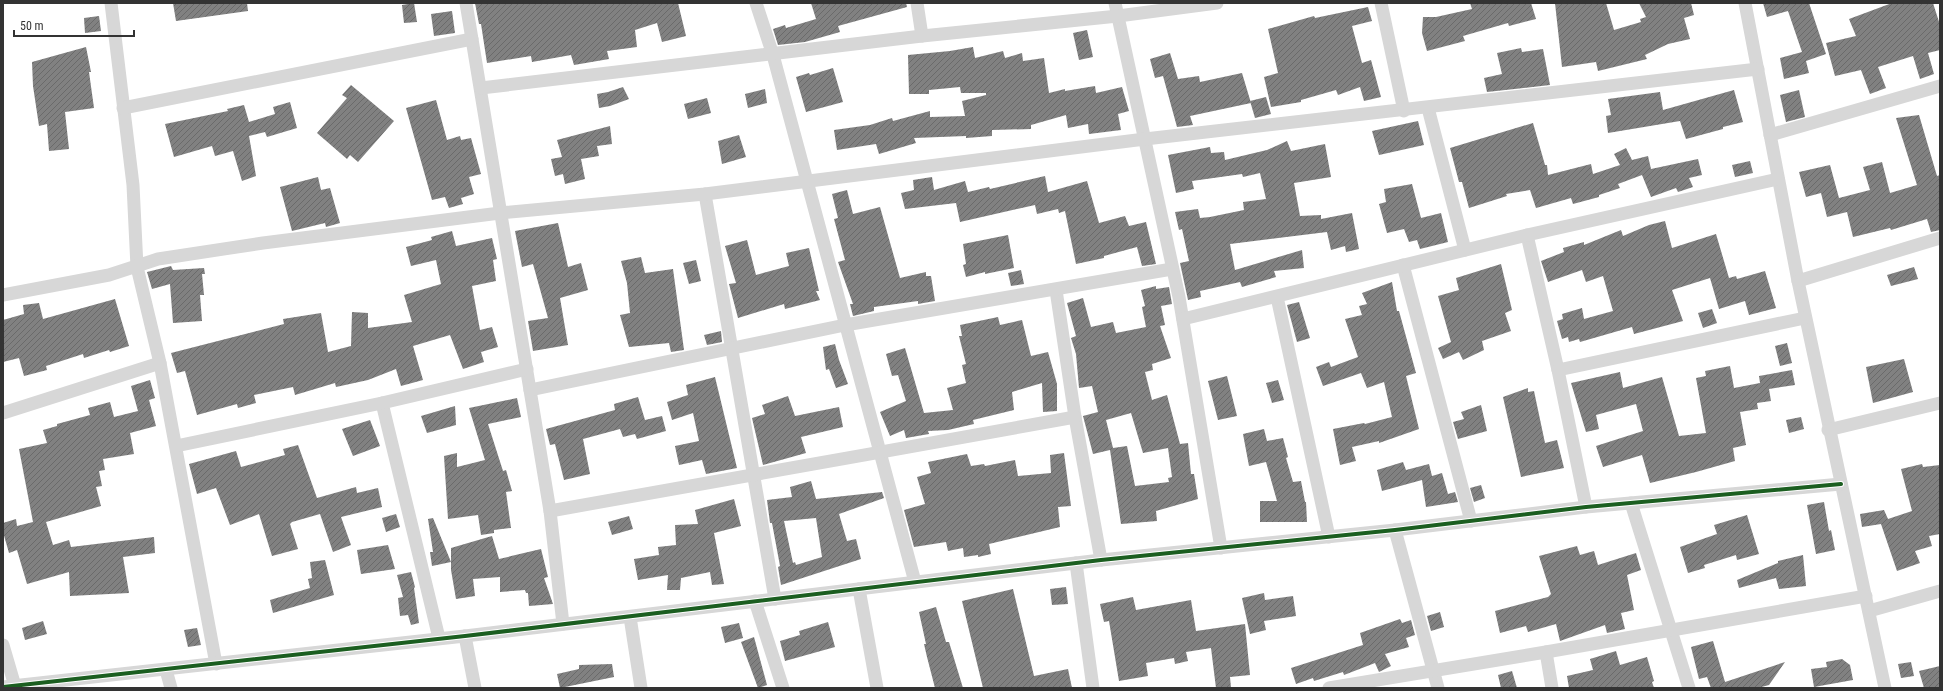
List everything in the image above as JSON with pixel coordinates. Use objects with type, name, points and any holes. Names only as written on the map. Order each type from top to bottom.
[{"type":"street","points":[[110,3],[133,185],[137,267],[160,363],[216,664]]},
{"type":"street","points":[[466,3],[550,511],[563,624]]},
{"type":"street","points":[[756,3],[807,182],[915,582]]},
{"type":"street","points":[[917,3],[922,36]]},
{"type":"street","points":[[1115,3],[1183,319],[1221,548]]},
{"type":"street","points":[[481,88],[772,55],[922,36],[1118,16],[1217,3]]},
{"type":"street","points":[[1381,3],[1404,111]]},
{"type":"street","points":[[1745,3],[1805,318],[1885,688]]},
{"type":"street","points":[[123,108],[472,39]]},
{"type":"street","points":[[3,295],[109,275],[158,259],[256,244],[500,213],[706,194],[1145,139],[1404,111],[1758,69]]},
{"type":"street","points":[[1770,135],[1940,86]]},
{"type":"street","points":[[1428,108],[1465,250]]},
{"type":"street","points":[[1183,319],[1527,235],[1778,179]]},
{"type":"street","points":[[706,194],[775,599]]},
{"type":"street","points":[[1527,235],[1558,370],[1586,507]]},
{"type":"street","points":[[1798,281],[1940,238]]},
{"type":"street","points":[[1403,265],[1472,521]]},
{"type":"street","points":[[530,390],[845,325],[1172,270]]},
{"type":"street","points":[[1056,290],[1075,417],[1101,560]]},
{"type":"street","points":[[1277,297],[1328,537]]},
{"type":"street","points":[[1558,370],[1805,318]]},
{"type":"street","points":[[3,413],[160,363]]},
{"type":"street","points":[[176,446],[382,403],[527,369]]},
{"type":"street","points":[[382,403],[439,638]]},
{"type":"street","points":[[1828,430],[1940,403]]},
{"type":"street","points":[[550,511],[753,476],[1075,417]]},
{"type":"street","points":[[3,644],[9,687],[465,636],[1101,560],[1395,530],[1586,507],[1841,484]]},
{"type":"street","points":[[1631,503],[1689,688]]},
{"type":"street","points":[[1395,530],[1438,688]]},
{"type":"street","points":[[1076,563],[1093,688]]},
{"type":"street","points":[[859,589],[877,688]]},
{"type":"street","points":[[1869,611],[1940,591]]},
{"type":"street","points":[[1329,688],[1672,631],[1866,596]]},
{"type":"street","points":[[755,601],[783,688]]},
{"type":"street","points":[[630,616],[641,688]]},
{"type":"street","points":[[465,636],[475,688]]},
{"type":"street","points":[[1546,652],[1552,688]]},
{"type":"street","points":[[166,670],[171,688]]},
{"type":"building","points":[[173,3],[247,3],[248,11],[176,21]]},
{"type":"building","points":[[414,3],[417,22],[404,23],[402,5]]},
{"type":"building","points":[[475,3],[678,3],[686,36],[662,42],[657,23],[635,30],[637,47],[607,51],[609,59],[574,65],[571,55],[532,62],[531,56],[487,63],[481,24],[479,24]]},
{"type":"building","points":[[811,3],[906,3],[907,7],[838,26],[840,32],[805,42],[778,45],[773,29],[785,25],[786,28],[816,19]]},
{"type":"building","points":[[1470,3],[1531,3],[1536,19],[1509,26],[1508,23],[1463,36],[1465,41],[1427,51],[1422,33],[1423,17],[1436,17],[1472,9]]},
{"type":"building","points":[[1555,3],[1606,3],[1614,30],[1641,22],[1640,19],[1646,17],[1639,3],[1691,3],[1694,15],[1684,18],[1690,39],[1668,44],[1645,55],[1647,59],[1598,71],[1596,62],[1562,67]]},
{"type":"building","points":[[1763,3],[1809,3],[1826,54],[1806,61],[1809,73],[1784,79],[1780,58],[1802,52],[1788,11],[1767,17]]},
{"type":"building","points":[[1892,3],[1933,3],[1940,25],[1940,50],[1928,53],[1934,74],[1920,79],[1913,56],[1878,67],[1886,88],[1870,94],[1861,70],[1835,76],[1826,43],[1856,36],[1849,19]]},
{"type":"building","points":[[1368,7],[1372,21],[1352,26],[1362,63],[1371,60],[1381,97],[1364,101],[1360,87],[1338,95],[1336,90],[1301,100],[1301,102],[1271,107],[1264,77],[1278,73],[1268,29],[1314,16],[1315,18]]},
{"type":"building","points":[[452,11],[455,33],[434,36],[431,14]]},
{"type":"building","points":[[99,16],[101,31],[85,33],[84,18]]},
{"type":"building","points":[[1087,30],[1093,57],[1079,60],[1073,33]]},
{"type":"building","points":[[86,47],[91,72],[89,72],[94,108],[65,112],[69,149],[49,151],[47,124],[39,126],[33,86],[32,62]]},
{"type":"building","points":[[973,47],[975,58],[1003,51],[1005,58],[1022,53],[1023,61],[1044,58],[1049,93],[1065,89],[1065,91],[1095,86],[1096,93],[1122,87],[1129,111],[1118,114],[1121,130],[1089,134],[1088,124],[1068,128],[1066,115],[1031,125],[1031,129],[992,130],[992,136],[966,138],[966,136],[914,138],[916,143],[879,154],[876,144],[837,150],[834,130],[870,125],[892,118],[893,121],[930,111],[930,117],[965,116],[962,101],[986,95],[986,93],[961,93],[960,87],[929,90],[929,94],[909,94],[908,55]]},
{"type":"building","points":[[1521,48],[1522,52],[1543,49],[1550,85],[1487,92],[1484,78],[1502,74],[1497,53]]},
{"type":"building","points":[[1170,53],[1178,79],[1199,76],[1200,82],[1242,73],[1251,103],[1190,116],[1193,125],[1177,127],[1163,76],[1155,78],[1150,59]]},
{"type":"building","points":[[833,68],[843,102],[806,112],[796,77],[809,73],[810,75]]},
{"type":"building","points":[[351,85],[394,121],[358,162],[350,155],[347,159],[317,133],[347,98],[342,95]]},
{"type":"building","points":[[623,87],[629,99],[610,106],[599,108],[597,94]]},
{"type":"building","points":[[765,89],[767,103],[748,108],[745,94]]},
{"type":"building","points":[[1734,90],[1743,122],[1723,127],[1723,129],[1686,139],[1680,121],[1608,133],[1606,116],[1611,115],[1608,99],[1660,92],[1663,110]]},
{"type":"building","points":[[1799,90],[1805,117],[1786,122],[1780,95]]},
{"type":"building","points":[[1266,97],[1271,114],[1255,118],[1250,101]]},
{"type":"building","points":[[707,98],[711,113],[688,119],[684,104]]},
{"type":"building","points":[[436,100],[447,140],[460,136],[461,140],[471,138],[481,174],[469,177],[474,194],[461,198],[463,204],[449,208],[445,197],[432,200],[406,108]]},
{"type":"building","points":[[290,102],[297,128],[267,137],[265,132],[249,136],[256,176],[242,181],[233,151],[215,156],[212,146],[174,157],[165,124],[228,111],[227,109],[244,105],[249,122],[275,114],[273,107]]},
{"type":"building","points":[[1919,115],[1937,176],[1940,175],[1940,230],[1931,232],[1927,219],[1891,230],[1890,228],[1853,237],[1847,212],[1827,217],[1821,193],[1806,197],[1799,172],[1830,165],[1839,198],[1870,190],[1863,167],[1882,162],[1890,193],[1917,185],[1896,118]]},
{"type":"building","points":[[1418,121],[1424,145],[1379,155],[1372,131]]},
{"type":"building","points":[[1533,123],[1545,165],[1547,165],[1548,175],[1591,164],[1593,174],[1620,165],[1614,154],[1626,148],[1632,160],[1648,156],[1651,169],[1698,159],[1702,175],[1689,178],[1693,187],[1678,192],[1676,188],[1651,197],[1642,175],[1618,184],[1620,188],[1599,195],[1599,197],[1573,204],[1571,198],[1536,208],[1530,190],[1506,194],[1507,196],[1469,208],[1462,182],[1459,182],[1450,148]]},
{"type":"building","points":[[610,126],[612,144],[597,146],[599,156],[581,159],[585,179],[565,184],[563,174],[555,176],[551,159],[562,157],[557,140]]},
{"type":"building","points":[[739,135],[746,157],[722,164],[718,141]]},
{"type":"building","points":[[1287,141],[1291,151],[1325,144],[1331,177],[1294,183],[1300,216],[1321,215],[1321,219],[1352,213],[1359,249],[1346,252],[1345,246],[1331,250],[1327,232],[1230,244],[1235,270],[1302,250],[1304,268],[1274,271],[1276,277],[1242,287],[1240,282],[1200,291],[1201,297],[1188,300],[1180,263],[1189,261],[1182,229],[1179,230],[1175,212],[1198,209],[1200,218],[1210,217],[1244,210],[1243,202],[1266,199],[1260,173],[1243,177],[1242,174],[1192,181],[1194,189],[1176,193],[1168,155],[1210,147],[1211,153],[1224,152],[1225,160],[1267,150]]},
{"type":"building","points":[[1750,161],[1753,173],[1735,177],[1732,165]]},
{"type":"building","points":[[1045,176],[1048,192],[1087,181],[1099,223],[1125,216],[1129,226],[1146,222],[1156,264],[1142,266],[1137,247],[1104,256],[1104,258],[1076,264],[1065,211],[1059,213],[1058,209],[1037,214],[1035,205],[960,222],[956,203],[905,209],[901,193],[914,190],[913,180],[932,177],[934,190],[965,181],[968,192],[989,187],[990,189]]},
{"type":"building","points":[[318,177],[321,190],[330,188],[340,223],[326,227],[325,223],[292,231],[280,187]]},
{"type":"building","points":[[1412,184],[1421,218],[1441,213],[1448,242],[1420,249],[1417,240],[1409,242],[1404,229],[1387,233],[1379,204],[1386,202],[1384,189]]},
{"type":"building","points":[[847,190],[853,214],[880,207],[900,278],[926,272],[926,276],[931,276],[935,301],[918,304],[918,301],[874,307],[874,311],[853,316],[850,304],[853,304],[838,262],[845,260],[834,219],[838,218],[832,194]]},
{"type":"building","points":[[1665,221],[1672,248],[1716,234],[1729,278],[1736,276],[1737,279],[1765,271],[1776,308],[1749,315],[1745,301],[1719,309],[1710,278],[1672,290],[1683,321],[1634,334],[1632,327],[1580,342],[1579,339],[1569,342],[1568,337],[1562,339],[1557,321],[1563,319],[1562,314],[1582,308],[1584,319],[1613,311],[1603,276],[1586,282],[1582,270],[1548,282],[1541,261],[1564,252],[1563,248],[1584,242],[1584,245],[1621,230],[1623,236],[1649,225]]},
{"type":"building","points":[[558,223],[568,267],[581,263],[588,290],[560,298],[568,345],[533,351],[528,321],[548,318],[533,264],[522,267],[515,231]]},
{"type":"building","points":[[452,231],[456,246],[492,238],[497,259],[493,260],[496,281],[472,286],[480,330],[492,327],[498,347],[481,352],[484,362],[463,369],[450,335],[413,346],[423,380],[401,386],[396,369],[368,380],[336,387],[335,383],[295,395],[293,387],[254,395],[256,403],[238,408],[237,404],[197,415],[185,371],[177,373],[171,353],[284,324],[283,319],[321,313],[328,352],[351,346],[352,312],[368,313],[368,328],[412,322],[404,295],[441,284],[436,260],[411,266],[406,247],[432,240],[431,237]]},
{"type":"building","points":[[1008,235],[1014,268],[985,274],[985,272],[966,277],[963,265],[966,264],[963,244]]},
{"type":"building","points":[[747,240],[756,275],[789,266],[786,253],[809,248],[819,291],[816,291],[820,300],[785,309],[784,304],[738,318],[729,284],[736,283],[725,246]]},
{"type":"building","points":[[641,257],[645,273],[673,269],[684,350],[671,352],[669,343],[629,347],[620,315],[630,313],[627,283],[621,261]]},
{"type":"building","points":[[696,260],[701,281],[689,284],[683,263]]},
{"type":"building","points":[[1501,264],[1512,310],[1505,313],[1511,331],[1482,341],[1484,350],[1463,360],[1459,352],[1443,359],[1438,348],[1451,342],[1438,296],[1459,290],[1456,278]]},
{"type":"building","points":[[171,266],[173,270],[204,268],[205,274],[202,274],[204,295],[200,295],[202,321],[173,323],[170,284],[152,289],[147,272]]},
{"type":"building","points":[[1914,267],[1918,279],[1891,286],[1887,275]]},
{"type":"building","points":[[1021,270],[1024,284],[1011,286],[1008,273]]},
{"type":"building","points":[[1392,282],[1397,311],[1399,311],[1416,373],[1406,376],[1419,429],[1379,443],[1379,441],[1352,447],[1356,461],[1340,465],[1333,429],[1365,424],[1392,417],[1384,382],[1367,388],[1361,373],[1323,386],[1316,367],[1329,362],[1331,367],[1358,357],[1345,319],[1362,315],[1359,306],[1367,304],[1362,293]]},
{"type":"building","points":[[1156,286],[1156,289],[1169,287],[1172,304],[1161,306],[1165,325],[1160,326],[1171,358],[1152,364],[1153,370],[1145,372],[1152,400],[1167,395],[1180,444],[1188,443],[1191,474],[1194,474],[1198,499],[1156,511],[1157,521],[1121,524],[1110,450],[1093,454],[1083,416],[1098,412],[1092,386],[1079,388],[1076,354],[1071,338],[1076,336],[1067,303],[1083,298],[1091,327],[1113,322],[1116,333],[1146,327],[1142,307],[1145,306],[1141,290]],"holes":[[[1131,413],[1143,453],[1168,448],[1172,477],[1168,478],[1169,482],[1135,486],[1127,446],[1113,448],[1106,420]]]},
{"type":"building","points":[[115,299],[129,346],[110,352],[109,350],[84,358],[83,354],[46,366],[47,370],[24,376],[19,358],[3,362],[3,320],[24,314],[23,305],[39,303],[43,319]]},
{"type":"building","points":[[1299,302],[1310,338],[1297,342],[1287,305]]},
{"type":"building","points":[[1712,309],[1717,323],[1703,328],[1698,313]]},
{"type":"building","points":[[998,317],[1000,325],[1022,320],[1031,356],[1048,352],[1057,384],[1057,411],[1043,412],[1042,383],[1012,392],[1014,410],[973,420],[974,424],[948,430],[928,431],[929,434],[906,438],[904,430],[890,436],[880,412],[906,401],[898,375],[892,376],[886,354],[905,348],[924,413],[953,410],[947,388],[966,383],[962,365],[966,364],[959,336],[962,336],[960,325]]},
{"type":"building","points":[[721,331],[722,342],[707,345],[704,335]]},
{"type":"building","points":[[1787,343],[1792,363],[1780,366],[1775,346]]},
{"type":"building","points":[[835,344],[848,384],[836,388],[829,369],[826,370],[823,347]]},
{"type":"building","points":[[1904,359],[1913,392],[1873,403],[1866,367]]},
{"type":"building","points":[[1730,366],[1734,388],[1760,383],[1759,376],[1792,370],[1795,385],[1769,389],[1771,401],[1757,403],[1758,409],[1740,412],[1746,445],[1733,448],[1735,461],[1650,483],[1642,455],[1603,467],[1596,446],[1643,431],[1636,404],[1596,415],[1599,429],[1586,432],[1571,383],[1620,372],[1623,388],[1662,377],[1679,436],[1706,433],[1696,378],[1706,376],[1705,371]]},
{"type":"building","points":[[1227,376],[1237,416],[1218,420],[1208,381]]},
{"type":"building","points":[[715,377],[737,468],[706,474],[702,460],[679,465],[675,446],[699,441],[693,413],[672,420],[667,402],[688,395],[686,385]]},
{"type":"building","points":[[150,380],[155,398],[149,400],[156,426],[130,433],[134,454],[103,459],[105,470],[99,471],[102,486],[96,487],[101,506],[46,522],[53,545],[69,540],[71,547],[154,537],[155,553],[123,557],[129,593],[70,596],[69,572],[27,584],[17,550],[9,553],[3,532],[3,523],[16,519],[17,526],[33,522],[19,449],[47,443],[43,430],[57,426],[57,424],[90,415],[88,408],[110,402],[114,417],[138,411],[131,386]]},
{"type":"building","points":[[1278,380],[1284,400],[1272,403],[1266,383]]},
{"type":"building","points":[[1528,388],[1528,392],[1534,391],[1545,443],[1557,440],[1564,468],[1521,477],[1503,397]]},
{"type":"building","points":[[788,396],[795,416],[839,407],[843,427],[801,437],[806,453],[763,465],[752,418],[765,414],[762,405]]},
{"type":"building","points":[[638,397],[645,420],[662,416],[666,431],[637,439],[635,434],[623,437],[620,429],[583,439],[590,474],[564,480],[555,444],[550,445],[546,429],[615,410],[614,404]]},
{"type":"building","points":[[517,398],[521,417],[488,424],[503,471],[506,470],[512,491],[506,492],[511,528],[494,530],[494,533],[481,535],[478,515],[448,519],[444,456],[457,453],[457,467],[485,460],[469,408]]},
{"type":"building","points":[[1481,405],[1487,431],[1458,439],[1453,422],[1464,419],[1461,412]]},
{"type":"building","points":[[455,406],[456,425],[427,433],[421,416]]},
{"type":"building","points":[[1801,417],[1804,429],[1789,433],[1786,420]]},
{"type":"building","points":[[370,420],[380,446],[353,456],[342,429]]},
{"type":"building","points":[[1264,429],[1267,441],[1283,438],[1288,457],[1286,458],[1293,482],[1301,481],[1306,502],[1307,522],[1260,522],[1260,501],[1277,501],[1266,462],[1249,466],[1243,434]]},
{"type":"building","points":[[298,445],[317,498],[356,487],[357,493],[378,488],[382,507],[341,517],[351,545],[333,552],[320,514],[292,522],[290,524],[298,549],[272,556],[259,514],[230,525],[216,488],[197,494],[189,464],[236,451],[241,467],[285,455],[283,449]]},
{"type":"building","points":[[1064,453],[1071,506],[1058,507],[1060,527],[989,544],[991,554],[978,557],[978,555],[964,557],[963,548],[948,551],[946,542],[914,547],[904,510],[925,504],[917,477],[931,473],[928,462],[967,454],[971,466],[984,464],[985,466],[1015,460],[1018,476],[1051,473],[1050,455]]},
{"type":"building","points":[[1403,462],[1406,470],[1429,464],[1432,476],[1442,473],[1448,494],[1455,492],[1458,502],[1426,507],[1422,480],[1382,491],[1377,470]]},
{"type":"building","points":[[1922,464],[1923,467],[1940,465],[1940,534],[1929,536],[1932,546],[1915,551],[1920,563],[1897,571],[1881,524],[1862,527],[1860,514],[1884,510],[1888,519],[1912,511],[1901,469]]},
{"type":"building","points":[[811,481],[816,499],[882,492],[884,498],[839,514],[847,541],[856,539],[861,559],[781,585],[778,567],[780,566],[772,523],[770,523],[767,500],[792,497],[790,487]],"holes":[[[816,518],[822,557],[796,565],[795,562],[793,563],[784,521]]]},
{"type":"building","points":[[1481,485],[1485,498],[1474,502],[1470,488]]},
{"type":"building","points":[[734,499],[741,526],[714,533],[724,584],[712,585],[710,572],[681,578],[680,590],[667,590],[668,575],[638,580],[634,559],[659,555],[658,547],[676,545],[675,525],[698,524],[695,510]]},
{"type":"building","points":[[1824,502],[1829,531],[1831,530],[1835,550],[1816,554],[1807,505]]},
{"type":"building","points":[[396,514],[400,527],[386,532],[382,518]]},
{"type":"building","points":[[1747,515],[1759,554],[1737,560],[1736,555],[1704,565],[1705,568],[1688,573],[1680,547],[1717,534],[1714,525]]},
{"type":"building","points":[[629,516],[633,529],[612,535],[608,522]]},
{"type":"building","points":[[433,518],[451,562],[432,566],[430,552],[433,552],[428,519]]},
{"type":"building","points":[[492,536],[499,559],[541,549],[548,577],[544,578],[553,604],[529,606],[528,593],[526,593],[525,590],[500,592],[500,577],[473,579],[475,596],[456,599],[451,570],[451,548]]},
{"type":"building","points":[[388,545],[395,569],[361,574],[357,550]]},
{"type":"building","points":[[1577,546],[1580,555],[1594,551],[1598,565],[1636,553],[1641,570],[1627,575],[1634,610],[1621,613],[1625,629],[1607,633],[1605,625],[1560,641],[1556,624],[1528,632],[1526,626],[1500,633],[1495,611],[1548,597],[1551,594],[1539,556]]},
{"type":"building","points":[[1803,555],[1806,586],[1779,589],[1776,578],[1739,588],[1737,580],[1778,563],[1778,561]]},
{"type":"building","points":[[325,560],[334,595],[273,613],[270,600],[310,588],[308,579],[312,578],[310,562]]},
{"type":"building","points":[[411,572],[415,587],[419,623],[411,625],[408,615],[400,616],[398,598],[403,597],[397,575]]},
{"type":"building","points":[[1066,587],[1068,604],[1052,605],[1050,589]]},
{"type":"building","points":[[1013,589],[1034,676],[1068,669],[1072,688],[983,688],[962,601]]},
{"type":"building","points":[[1264,593],[1265,600],[1293,596],[1296,616],[1264,621],[1266,630],[1250,634],[1242,598]]},
{"type":"building","points":[[1133,597],[1136,610],[1191,600],[1196,631],[1245,624],[1250,675],[1230,677],[1231,688],[1216,688],[1211,648],[1186,652],[1188,661],[1175,664],[1174,658],[1146,663],[1148,676],[1119,681],[1109,621],[1104,622],[1100,604]]},
{"type":"building","points":[[936,607],[946,642],[949,642],[963,688],[935,688],[924,644],[926,644],[919,612]]},
{"type":"building","points":[[1440,612],[1444,627],[1431,631],[1427,616]]},
{"type":"building","points":[[1400,619],[1402,623],[1411,620],[1415,635],[1406,638],[1409,647],[1385,654],[1391,666],[1379,672],[1375,663],[1344,675],[1343,672],[1314,681],[1313,678],[1296,684],[1291,668],[1363,645],[1360,633]]},
{"type":"building","points":[[43,621],[47,634],[25,640],[22,628]]},
{"type":"building","points":[[828,622],[835,647],[785,661],[780,641],[800,635],[799,631]]},
{"type":"building","points":[[739,623],[743,638],[725,643],[721,627]]},
{"type":"building","points":[[197,628],[201,645],[188,647],[184,630]]},
{"type":"building","points":[[754,637],[767,685],[758,688],[741,642]]},
{"type":"building","points":[[1713,641],[1725,682],[1785,662],[1769,685],[1758,688],[1711,688],[1707,677],[1699,679],[1691,647]]},
{"type":"building","points":[[1616,651],[1620,665],[1647,657],[1654,681],[1652,682],[1654,688],[1569,688],[1567,676],[1593,670],[1590,659]]},
{"type":"building","points":[[1842,659],[1850,665],[1853,680],[1814,687],[1811,669],[1827,667],[1826,662]]},
{"type":"building","points":[[1911,662],[1914,676],[1901,678],[1898,664]]},
{"type":"building","points":[[612,664],[614,677],[560,688],[557,674],[579,669],[579,665]]},
{"type":"building","points":[[1940,666],[1940,688],[1924,688],[1919,671]]},
{"type":"building","points":[[1512,671],[1517,688],[1501,688],[1498,675]]},
{"type":"cycle path","points":[[3,687],[465,636],[1101,560],[1395,530],[1586,507],[1841,484]]}]
